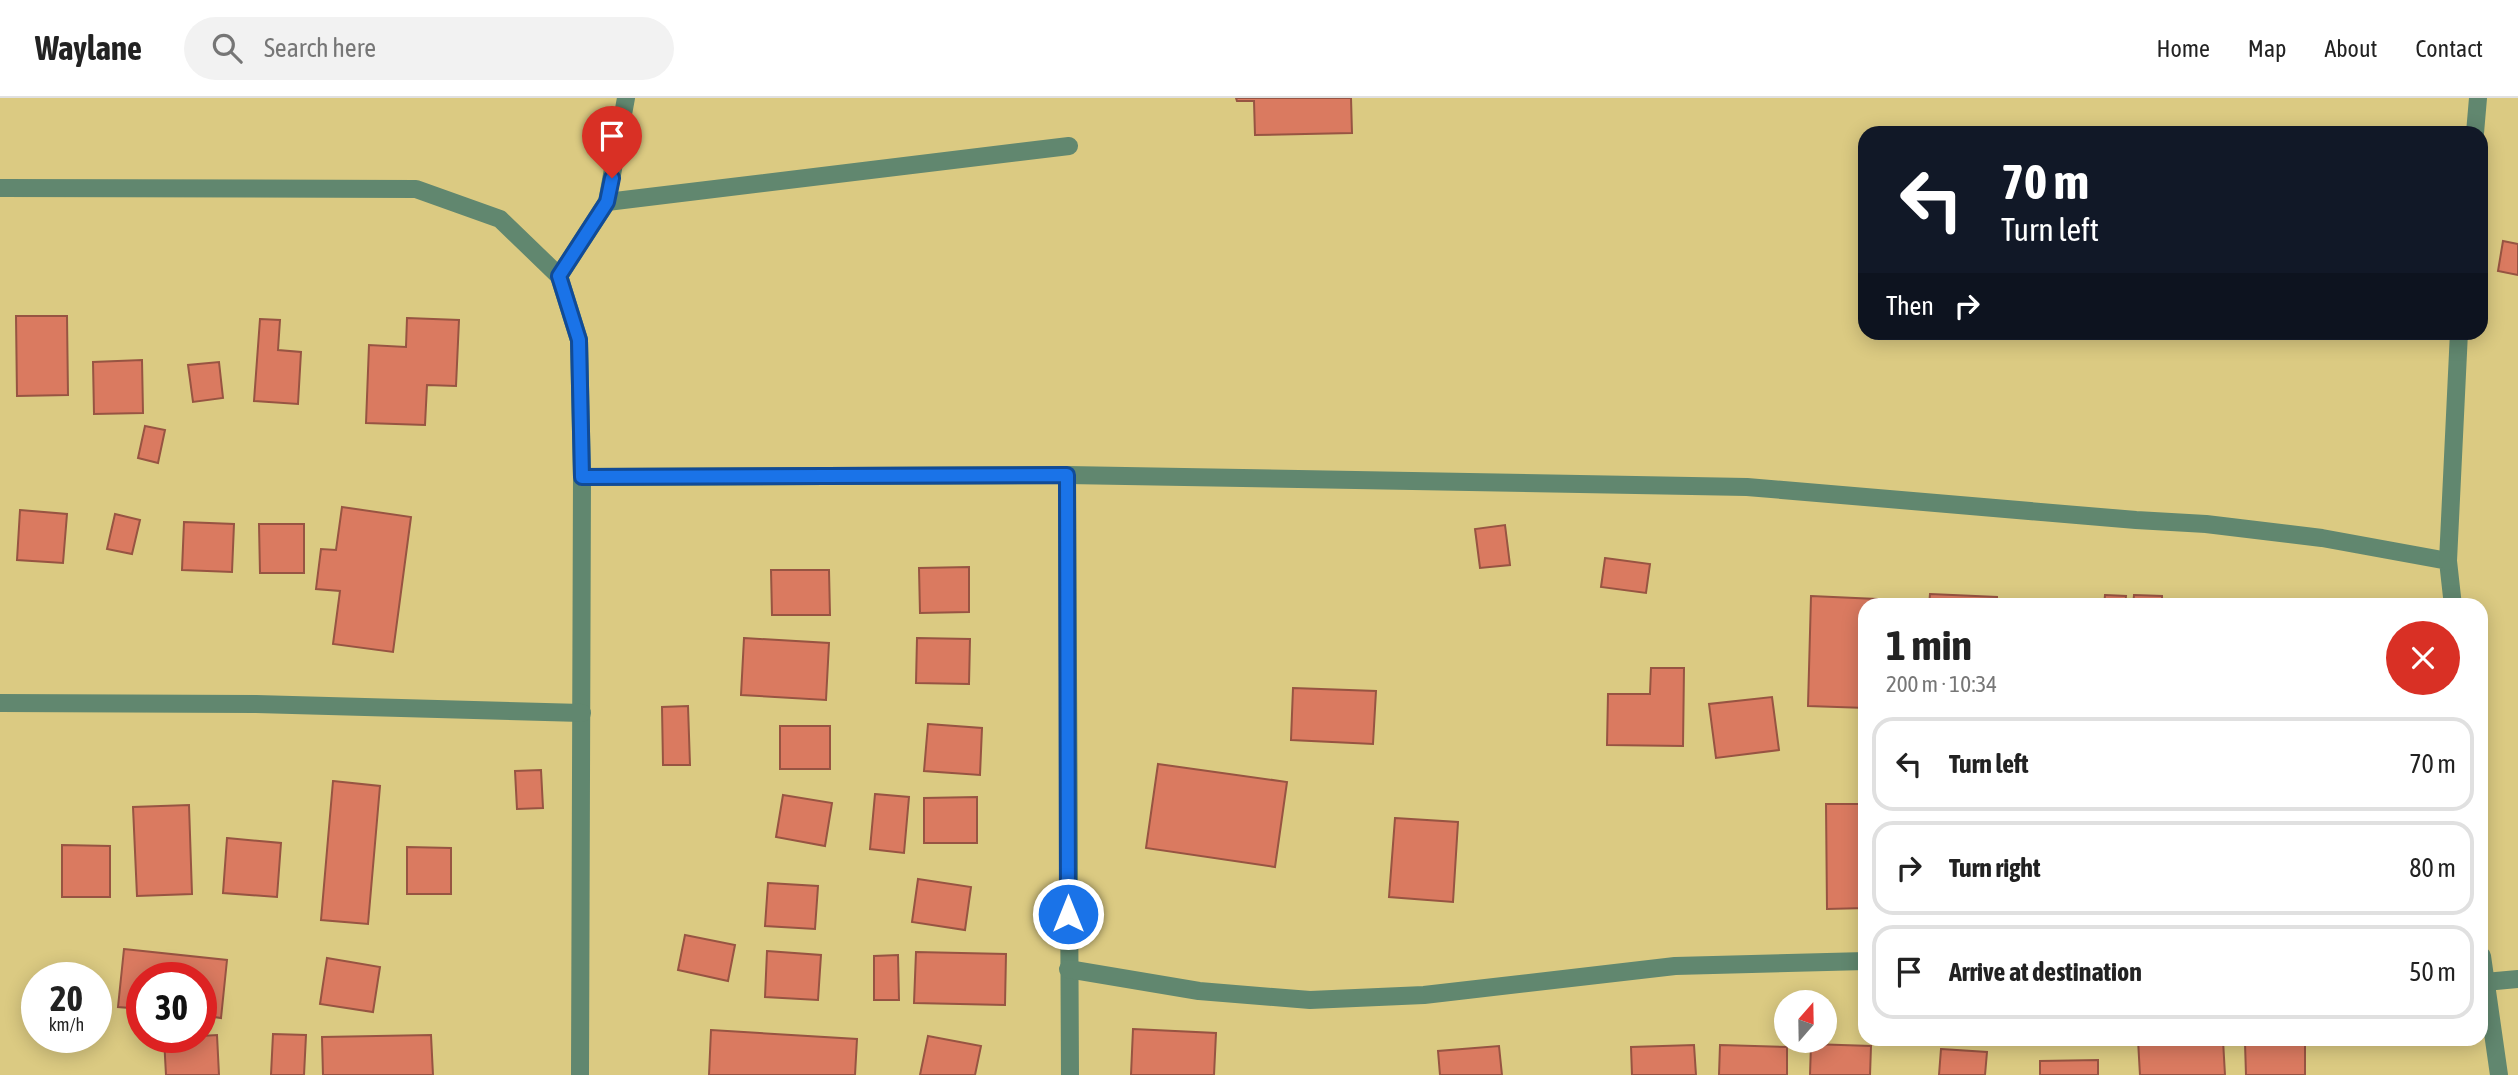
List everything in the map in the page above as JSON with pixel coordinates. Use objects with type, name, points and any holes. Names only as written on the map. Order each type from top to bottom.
[{"type":"street","points":[[559,276],[607,202],[626,98]]},
{"type":"street","points":[[2476,126],[2478,98]]},
{"type":"street","points":[[607,202],[1069,146]]},
{"type":"street","points":[[0,188],[416,189],[500,219],[559,276],[579,340],[582,477],[580,1075]]},
{"type":"street","points":[[2452,598],[2448,561],[2459,340]]},
{"type":"street","points":[[582,477],[1067,475],[1747,487],[2206,524],[2322,538],[2448,561]]},
{"type":"street","points":[[1067,475],[1070,1075]]},
{"type":"street","points":[[0,703],[256,704],[582,713]]},
{"type":"street","points":[[1068,969],[1199,991],[1310,1000],[1424,995],[1675,966],[1858,961]]},
{"type":"street","points":[[2488,982],[2518,979]]},
{"type":"street","points":[[2488,1002],[2499,1075]]},
{"type":"building","points":[[1236,98],[1351,98],[1352,133],[1255,135],[1254,101],[1237,101]]},
{"type":"building","points":[[2503,241],[2518,244],[2518,275],[2498,271]]},
{"type":"building","points":[[16,316],[67,316],[68,395],[17,396]]},
{"type":"building","points":[[407,318],[459,320],[456,386],[427,385],[425,425],[366,423],[369,345],[406,347]]},
{"type":"building","points":[[260,319],[280,320],[278,350],[301,352],[298,404],[254,401]]},
{"type":"building","points":[[142,360],[143,413],[94,414],[93,362]]},
{"type":"building","points":[[219,362],[223,398],[193,402],[188,365]]},
{"type":"building","points":[[145,426],[165,430],[158,463],[138,458]]},
{"type":"building","points":[[342,507],[411,517],[393,652],[333,644],[340,591],[316,589],[321,549],[336,550]]},
{"type":"building","points":[[20,510],[67,514],[63,563],[17,560]]},
{"type":"building","points":[[115,514],[140,520],[132,554],[107,549]]},
{"type":"building","points":[[184,522],[234,524],[232,572],[182,570]]},
{"type":"building","points":[[259,524],[304,524],[304,573],[260,573]]},
{"type":"building","points":[[1505,525],[1510,565],[1480,568],[1475,529]]},
{"type":"building","points":[[1605,558],[1650,564],[1646,593],[1601,587]]},
{"type":"building","points":[[969,567],[969,612],[920,613],[919,568]]},
{"type":"building","points":[[771,570],[829,570],[830,615],[772,615]]},
{"type":"building","points":[[1930,594],[1997,597],[1997,598],[1930,598]]},
{"type":"building","points":[[2105,595],[2126,596],[2126,598],[2105,598]]},
{"type":"building","points":[[2134,595],[2162,596],[2162,598],[2134,598]]},
{"type":"building","points":[[1811,596],[1858,598],[1858,708],[1808,706]]},
{"type":"building","points":[[744,638],[829,643],[826,700],[741,695]]},
{"type":"building","points":[[917,638],[970,639],[969,684],[916,683]]},
{"type":"building","points":[[1651,668],[1684,668],[1683,746],[1607,745],[1608,694],[1650,694]]},
{"type":"building","points":[[1293,688],[1376,691],[1373,744],[1291,740]]},
{"type":"building","points":[[1772,697],[1779,750],[1716,758],[1709,704]]},
{"type":"building","points":[[688,706],[690,765],[663,765],[662,707]]},
{"type":"building","points":[[928,724],[982,728],[980,775],[924,771]]},
{"type":"building","points":[[780,726],[830,726],[830,769],[780,769]]},
{"type":"building","points":[[1158,764],[1287,782],[1275,867],[1146,848]]},
{"type":"building","points":[[541,770],[543,808],[517,809],[515,771]]},
{"type":"building","points":[[333,781],[380,786],[368,924],[321,920]]},
{"type":"building","points":[[875,794],[909,797],[904,853],[870,849]]},
{"type":"building","points":[[783,795],[832,803],[825,846],[776,837]]},
{"type":"building","points":[[977,797],[977,843],[924,843],[924,798]]},
{"type":"building","points":[[1826,804],[1858,804],[1858,908],[1827,909]]},
{"type":"building","points":[[189,805],[192,894],[137,896],[133,807]]},
{"type":"building","points":[[1395,818],[1458,822],[1453,902],[1389,897]]},
{"type":"building","points":[[227,838],[281,843],[277,897],[223,893]]},
{"type":"building","points":[[62,845],[110,846],[110,897],[62,897]]},
{"type":"building","points":[[407,847],[451,848],[451,894],[407,894]]},
{"type":"building","points":[[918,879],[971,887],[965,930],[912,922]]},
{"type":"building","points":[[768,883],[818,886],[815,929],[765,926]]},
{"type":"building","points":[[685,935],[735,945],[728,981],[678,970]]},
{"type":"building","points":[[124,949],[227,960],[221,1018],[217,1017],[217,962],[126,962],[126,1008],[118,1007]]},
{"type":"building","points":[[767,951],[821,955],[818,1000],[765,997]]},
{"type":"building","points":[[916,952],[1006,954],[1005,1005],[914,1003]]},
{"type":"building","points":[[898,955],[899,1000],[874,1000],[874,956]]},
{"type":"building","points":[[327,958],[380,967],[373,1012],[320,1004]]},
{"type":"building","points":[[1133,1029],[1216,1033],[1214,1075],[1131,1075]]},
{"type":"building","points":[[711,1030],[857,1039],[855,1075],[709,1075]]},
{"type":"building","points":[[273,1034],[306,1035],[304,1075],[271,1075]]},
{"type":"building","points":[[217,1035],[219,1075],[166,1075],[165,1053],[217,1053]]},
{"type":"building","points":[[431,1035],[433,1075],[323,1075],[322,1037]]},
{"type":"building","points":[[928,1036],[981,1046],[975,1075],[920,1075]]},
{"type":"building","points":[[1694,1045],[1696,1075],[1632,1075],[1631,1047]]},
{"type":"building","points":[[1720,1045],[1774,1047],[1774,1054],[1787,1054],[1787,1075],[1719,1075]]},
{"type":"building","points":[[1838,1045],[1871,1046],[1870,1075],[1810,1075],[1811,1054],[1838,1054]]},
{"type":"building","points":[[1499,1046],[1502,1075],[1440,1075],[1438,1051]]},
{"type":"building","points":[[2138,1046],[2223,1046],[2225,1075],[2140,1075]]},
{"type":"building","points":[[2245,1046],[2305,1046],[2305,1075],[2246,1075]]},
{"type":"building","points":[[1941,1049],[1987,1052],[1985,1075],[1939,1075]]},
{"type":"building","points":[[2098,1060],[2098,1075],[2040,1075],[2040,1061]]},
{"type":"route","points":[[612,178],[607,202],[559,276],[579,340],[582,477],[1067,475],[1068,914]]}]
